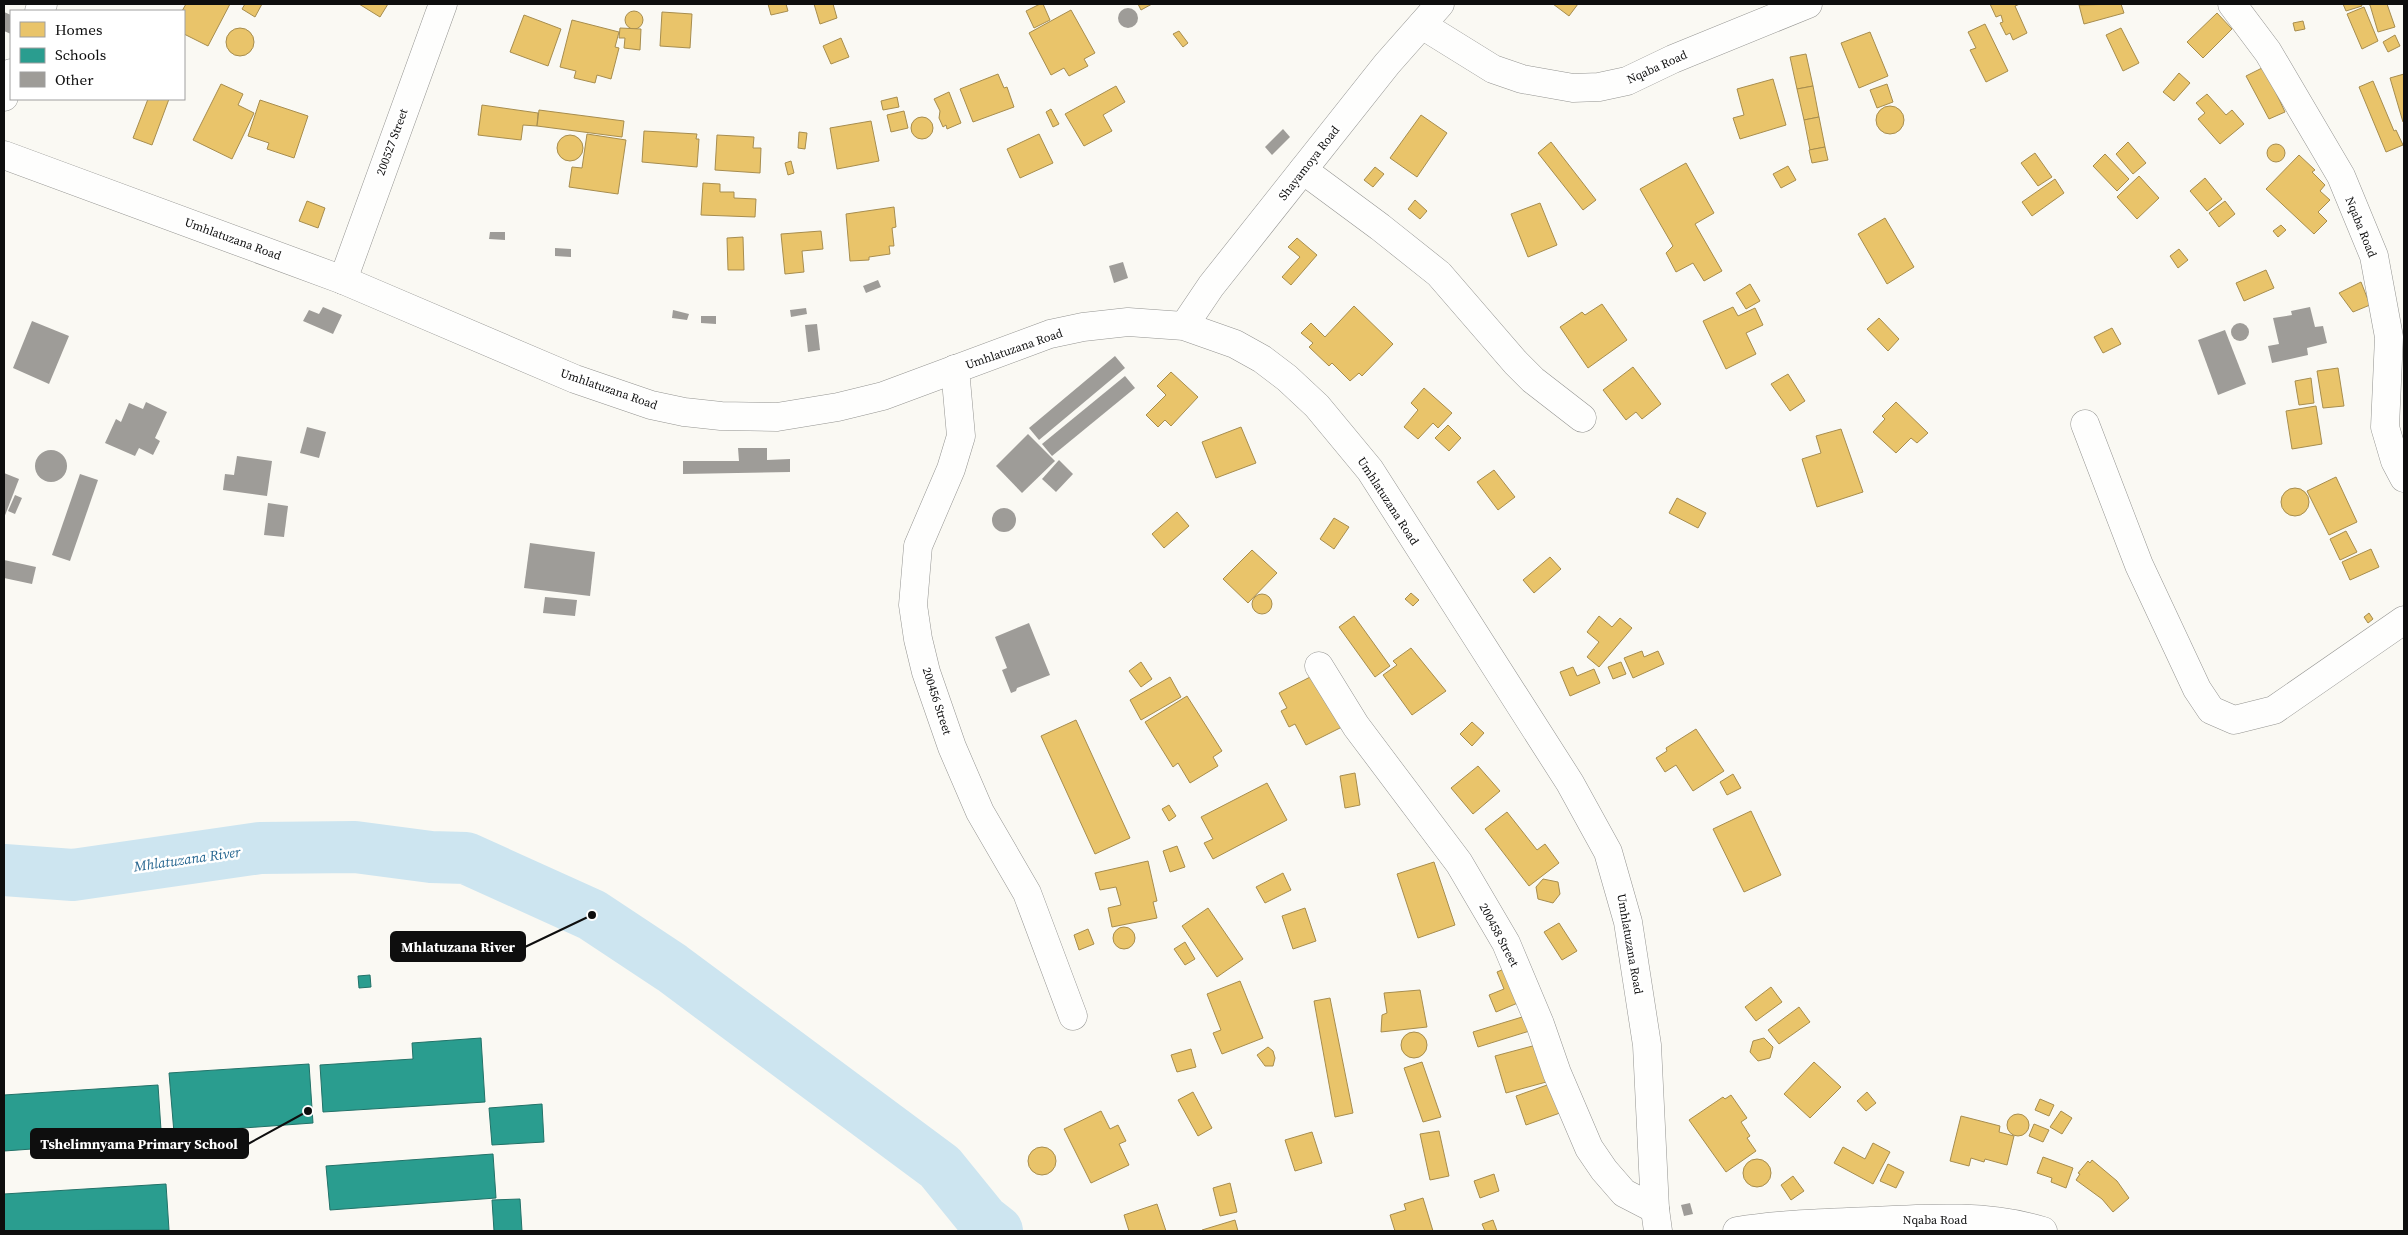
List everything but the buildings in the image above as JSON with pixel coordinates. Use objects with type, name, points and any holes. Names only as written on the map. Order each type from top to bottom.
[{"type":"street","name":"200527 Street","points":[[342,280],[444,4]]},
{"type":"street","name":"Shayamoya Road","points":[[1184,326],[1211,286],[1302,170],[1387,64],[1440,4]]},
{"type":"street","name":"Nqaba Road","points":[[1422,25],[1493,69],[1522,80],[1573,88],[1599,87],[1627,81],[1673,59],[1808,4]]},
{"type":"street","name":"Nqaba Road","points":[[2232,4],[2268,52],[2341,176],[2374,256],[2389,337],[2385,427],[2395,461],[2404,478]]},
{"type":"street","points":[[4,97],[10,76]]},
{"type":"street","name":"Umhlatuzana Road","points":[[4,155],[342,280],[575,379],[651,405],[684,412],[721,416],[786,416],[838,407],[883,396],[1050,334],[1083,327],[1128,322],[1184,326],[1235,344],[1262,359],[1311,400],[1340,432],[1370,470],[1570,783],[1608,852],[1628,922],[1647,1045],[1656,1220]]},
{"type":"street","points":[[1302,170],[1380,227],[1439,274],[1516,363],[1533,380],[1582,418]]},
{"type":"street","name":"200456 Street","points":[[956,369],[961,436],[952,469],[918,546],[913,605],[918,638],[926,672],[952,747],[980,812],[1027,893],[1073,1016]]},
{"type":"street","points":[[2085,424],[2139,565],[2197,689],[2211,710],[2234,720],[2274,710],[2404,620]]},
{"type":"street","name":"200458 Street","points":[[1319,666],[1356,726],[1460,863],[1506,943],[1540,1024],[1557,1073],[1589,1148],[1604,1170],[1624,1193],[1656,1220]]},
{"type":"street","name":"Nqaba Road","points":[[1737,1231],[1779,1224],[1930,1218],[2002,1221],[2043,1231]]},
{"type":"waterway","name":"Mhlatuzana River","points":[[4,870],[73,875],[260,848],[355,847],[431,857],[466,858],[592,915],[672,968],[940,1167],[983,1220],[997,1231]]},
{"type":"place","name":"Mhlatuzana River","points":[[592,915]]},
{"type":"place","name":"Tshelimnyama Primary School","points":[[308,1111]]}]
